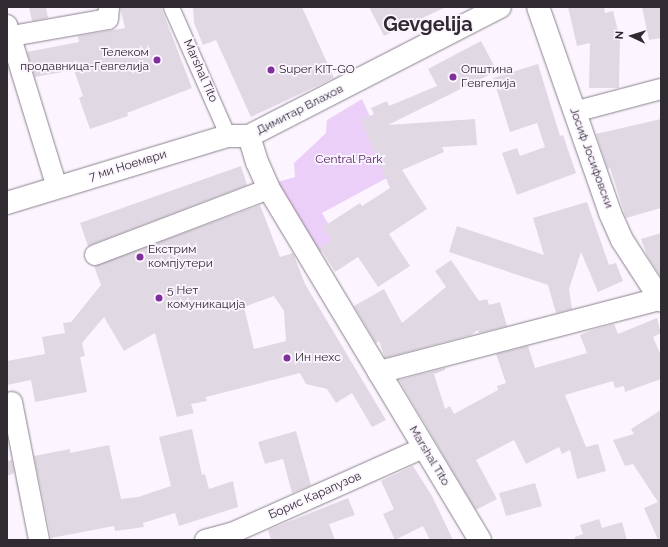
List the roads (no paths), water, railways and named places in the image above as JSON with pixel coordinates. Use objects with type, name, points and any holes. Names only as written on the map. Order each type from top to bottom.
[{"type":"main road","name":"Димитар Влахов","points":[[239,136],[500,7]]},
{"type":"main road","name":"Јосиф Јосифовски","points":[[538,7],[574,112],[619,233],[661,299]]},
{"type":"main road","name":"7 ми Ноември","points":[[7,203],[239,136]]},
{"type":"main road","name":"Marshal Tito","points":[[239,136],[257,162],[270,189],[423,448],[480,540]]},
{"type":"main road","points":[[379,372],[661,299]]},
{"type":"street","points":[[57,188],[9,30],[108,19],[109,7]]},
{"type":"street","name":"Marshal Tito","points":[[171,7],[239,136]]},
{"type":"street","points":[[574,112],[661,89]]},
{"type":"street","points":[[95,255],[270,189]]},
{"type":"street","points":[[12,402],[39,540]]},
{"type":"street","name":"Борис Карапузов","points":[[206,540],[232,533],[423,448]]},
{"type":"place","name":"Телеком продавница-Гевгелија","points":[[157,60]]},
{"type":"place","name":"Super KIT-GO","points":[[271,70]]},
{"type":"place","name":"Општина Гевгелија","points":[[453,77]]},
{"type":"place","name":"Екстрим компјутери","points":[[140,257]]},
{"type":"place","name":"5 Нет комуникација","points":[[159,298]]},
{"type":"place","name":"Ин нехс","points":[[287,358]]},
{"type":"district","name":"Gevgelija","points":[[428,24]]},
{"type":"park label","name":"Central Park","points":[[349,160]]}]
